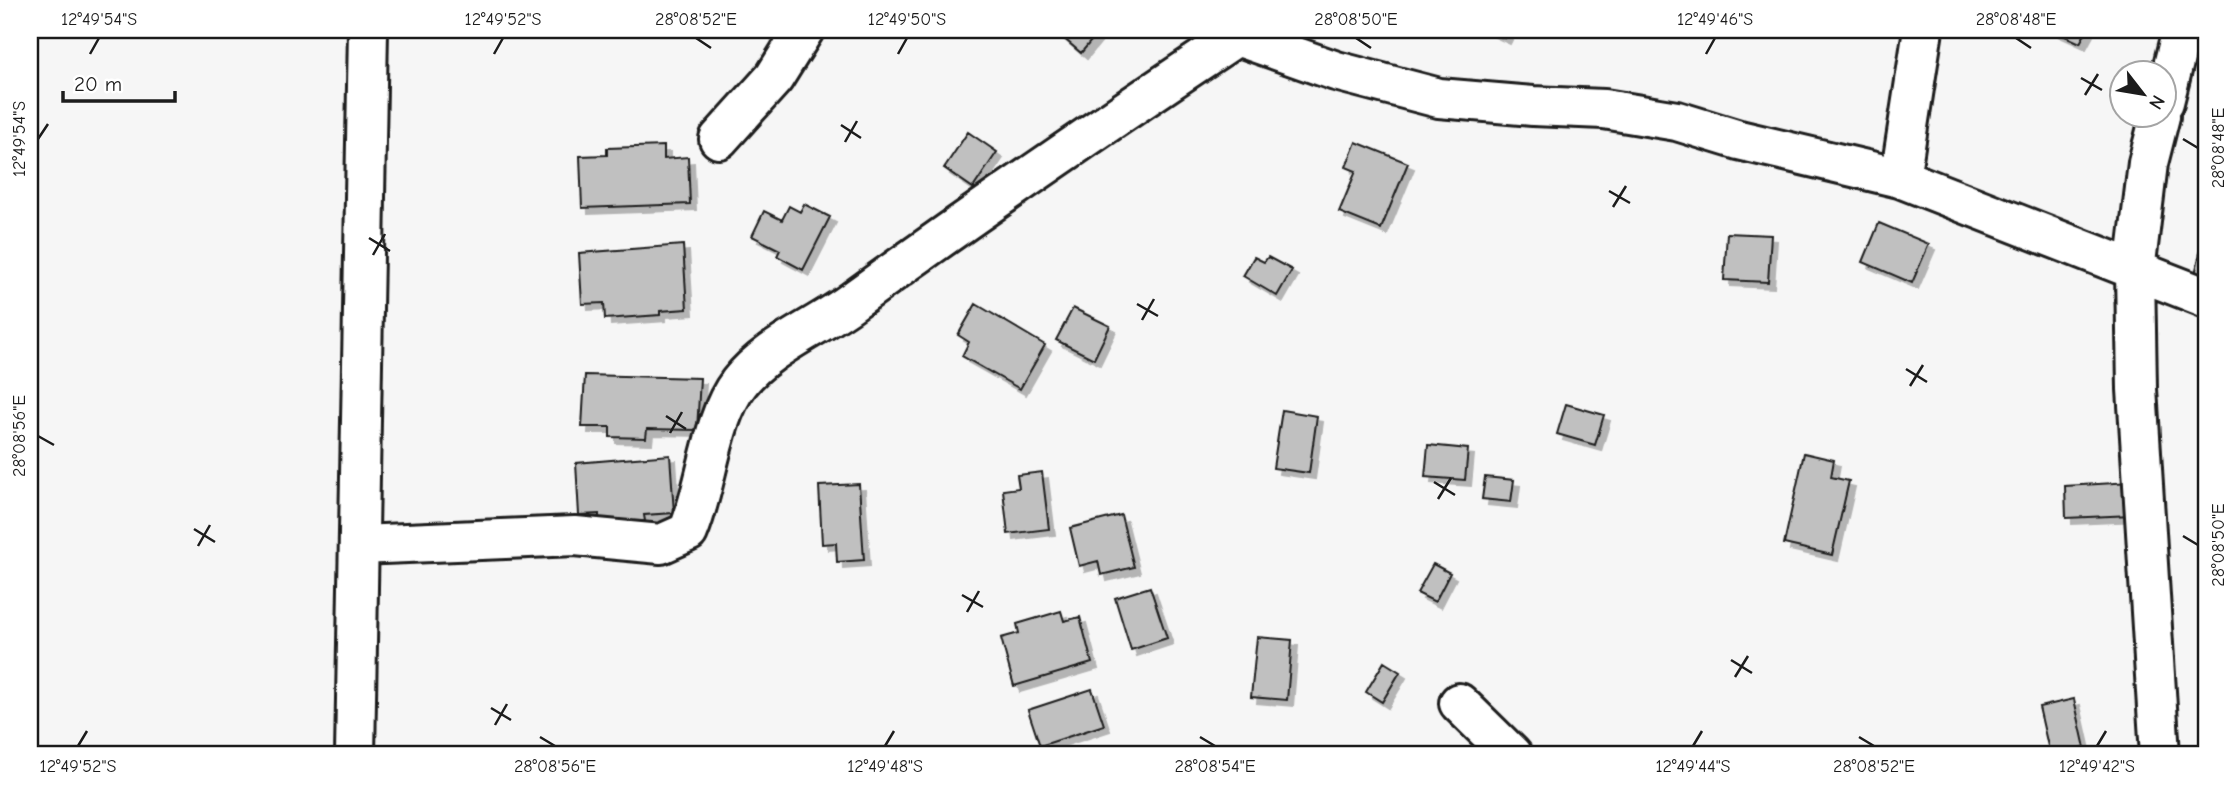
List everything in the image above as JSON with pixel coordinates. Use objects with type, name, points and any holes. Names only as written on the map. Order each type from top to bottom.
[{"type":"street","points":[[355,755],[368,30]]},
{"type":"street","points":[[719,139],[774,78],[804,30]]},
{"type":"street","points":[[1900,178],[1923,30]]},
{"type":"street","points":[[2174,60],[2182,30]]},
{"type":"street","points":[[359,545],[576,536],[662,544],[688,532],[698,509],[723,412],[738,384],[758,363],[1240,33],[1336,71],[1439,98],[1604,109],[1677,121],[1740,140],[1900,178],[2207,298]]},
{"type":"street","points":[[2156,130],[2148,163],[2135,271],[2137,389],[2160,755]]},
{"type":"street","points":[[1459,703],[1511,755]]},
{"type":"building","points":[[1054,30],[1100,30],[1081,53]]},
{"type":"building","points":[[1487,30],[1508,30],[1504,38]]},
{"type":"building","points":[[2052,30],[2087,30],[2080,43]]},
{"type":"building","points":[[968,132],[997,152],[973,188],[944,168]]},
{"type":"building","points":[[1356,142],[1408,163],[1381,229],[1339,212],[1356,171],[1346,167]]},
{"type":"building","points":[[664,146],[664,159],[688,157],[690,204],[582,208],[580,156],[607,155],[607,148]]},
{"type":"building","points":[[804,204],[830,217],[803,270],[777,256],[780,250],[752,236],[764,211],[782,220],[789,206],[800,212]]},
{"type":"building","points":[[1879,223],[1929,244],[1912,283],[1863,262]]},
{"type":"building","points":[[2207,223],[2207,277],[2195,274]]},
{"type":"building","points":[[1727,233],[1771,235],[1768,282],[1724,280]]},
{"type":"building","points":[[683,245],[687,309],[660,311],[660,315],[605,319],[604,303],[582,304],[579,253]]},
{"type":"building","points":[[1254,257],[1264,262],[1268,257],[1292,270],[1277,296],[1243,276]]},
{"type":"building","points":[[976,304],[1045,345],[1020,389],[962,356],[969,342],[958,335]]},
{"type":"building","points":[[1073,308],[1110,326],[1094,359],[1056,340]]},
{"type":"building","points":[[585,375],[700,378],[697,430],[647,429],[646,438],[610,437],[610,427],[582,427]]},
{"type":"building","points":[[1566,404],[1604,415],[1595,445],[1557,434]]},
{"type":"building","points":[[1282,410],[1317,416],[1309,473],[1273,468]]},
{"type":"building","points":[[1428,445],[1468,449],[1465,480],[1425,477]]},
{"type":"building","points":[[1804,453],[1834,460],[1831,477],[1849,481],[1832,555],[1784,544]]},
{"type":"building","points":[[670,455],[674,513],[644,515],[645,521],[599,524],[599,514],[579,515],[576,463]]},
{"type":"building","points":[[1042,472],[1049,529],[1008,534],[1003,490],[1019,488],[1017,475]]},
{"type":"building","points":[[1485,477],[1514,480],[1511,502],[1482,499]]},
{"type":"building","points":[[2131,482],[2132,515],[2066,518],[2065,486]]},
{"type":"building","points":[[859,484],[864,560],[837,562],[836,543],[822,544],[819,486]]},
{"type":"building","points":[[1121,515],[1134,567],[1101,575],[1098,561],[1079,566],[1070,528]]},
{"type":"building","points":[[1433,564],[1450,573],[1435,602],[1417,593]]},
{"type":"building","points":[[1150,587],[1167,638],[1131,650],[1115,598]]},
{"type":"building","points":[[1061,611],[1064,621],[1080,617],[1092,663],[1014,686],[1001,638],[1019,633],[1017,624]]},
{"type":"building","points":[[1257,637],[1292,640],[1287,700],[1251,697]]},
{"type":"building","points":[[1384,662],[1400,672],[1382,702],[1366,692]]},
{"type":"building","points":[[1092,689],[1104,725],[1040,746],[1028,710]]},
{"type":"building","points":[[2074,699],[2085,748],[2050,755],[2039,707]]}]
